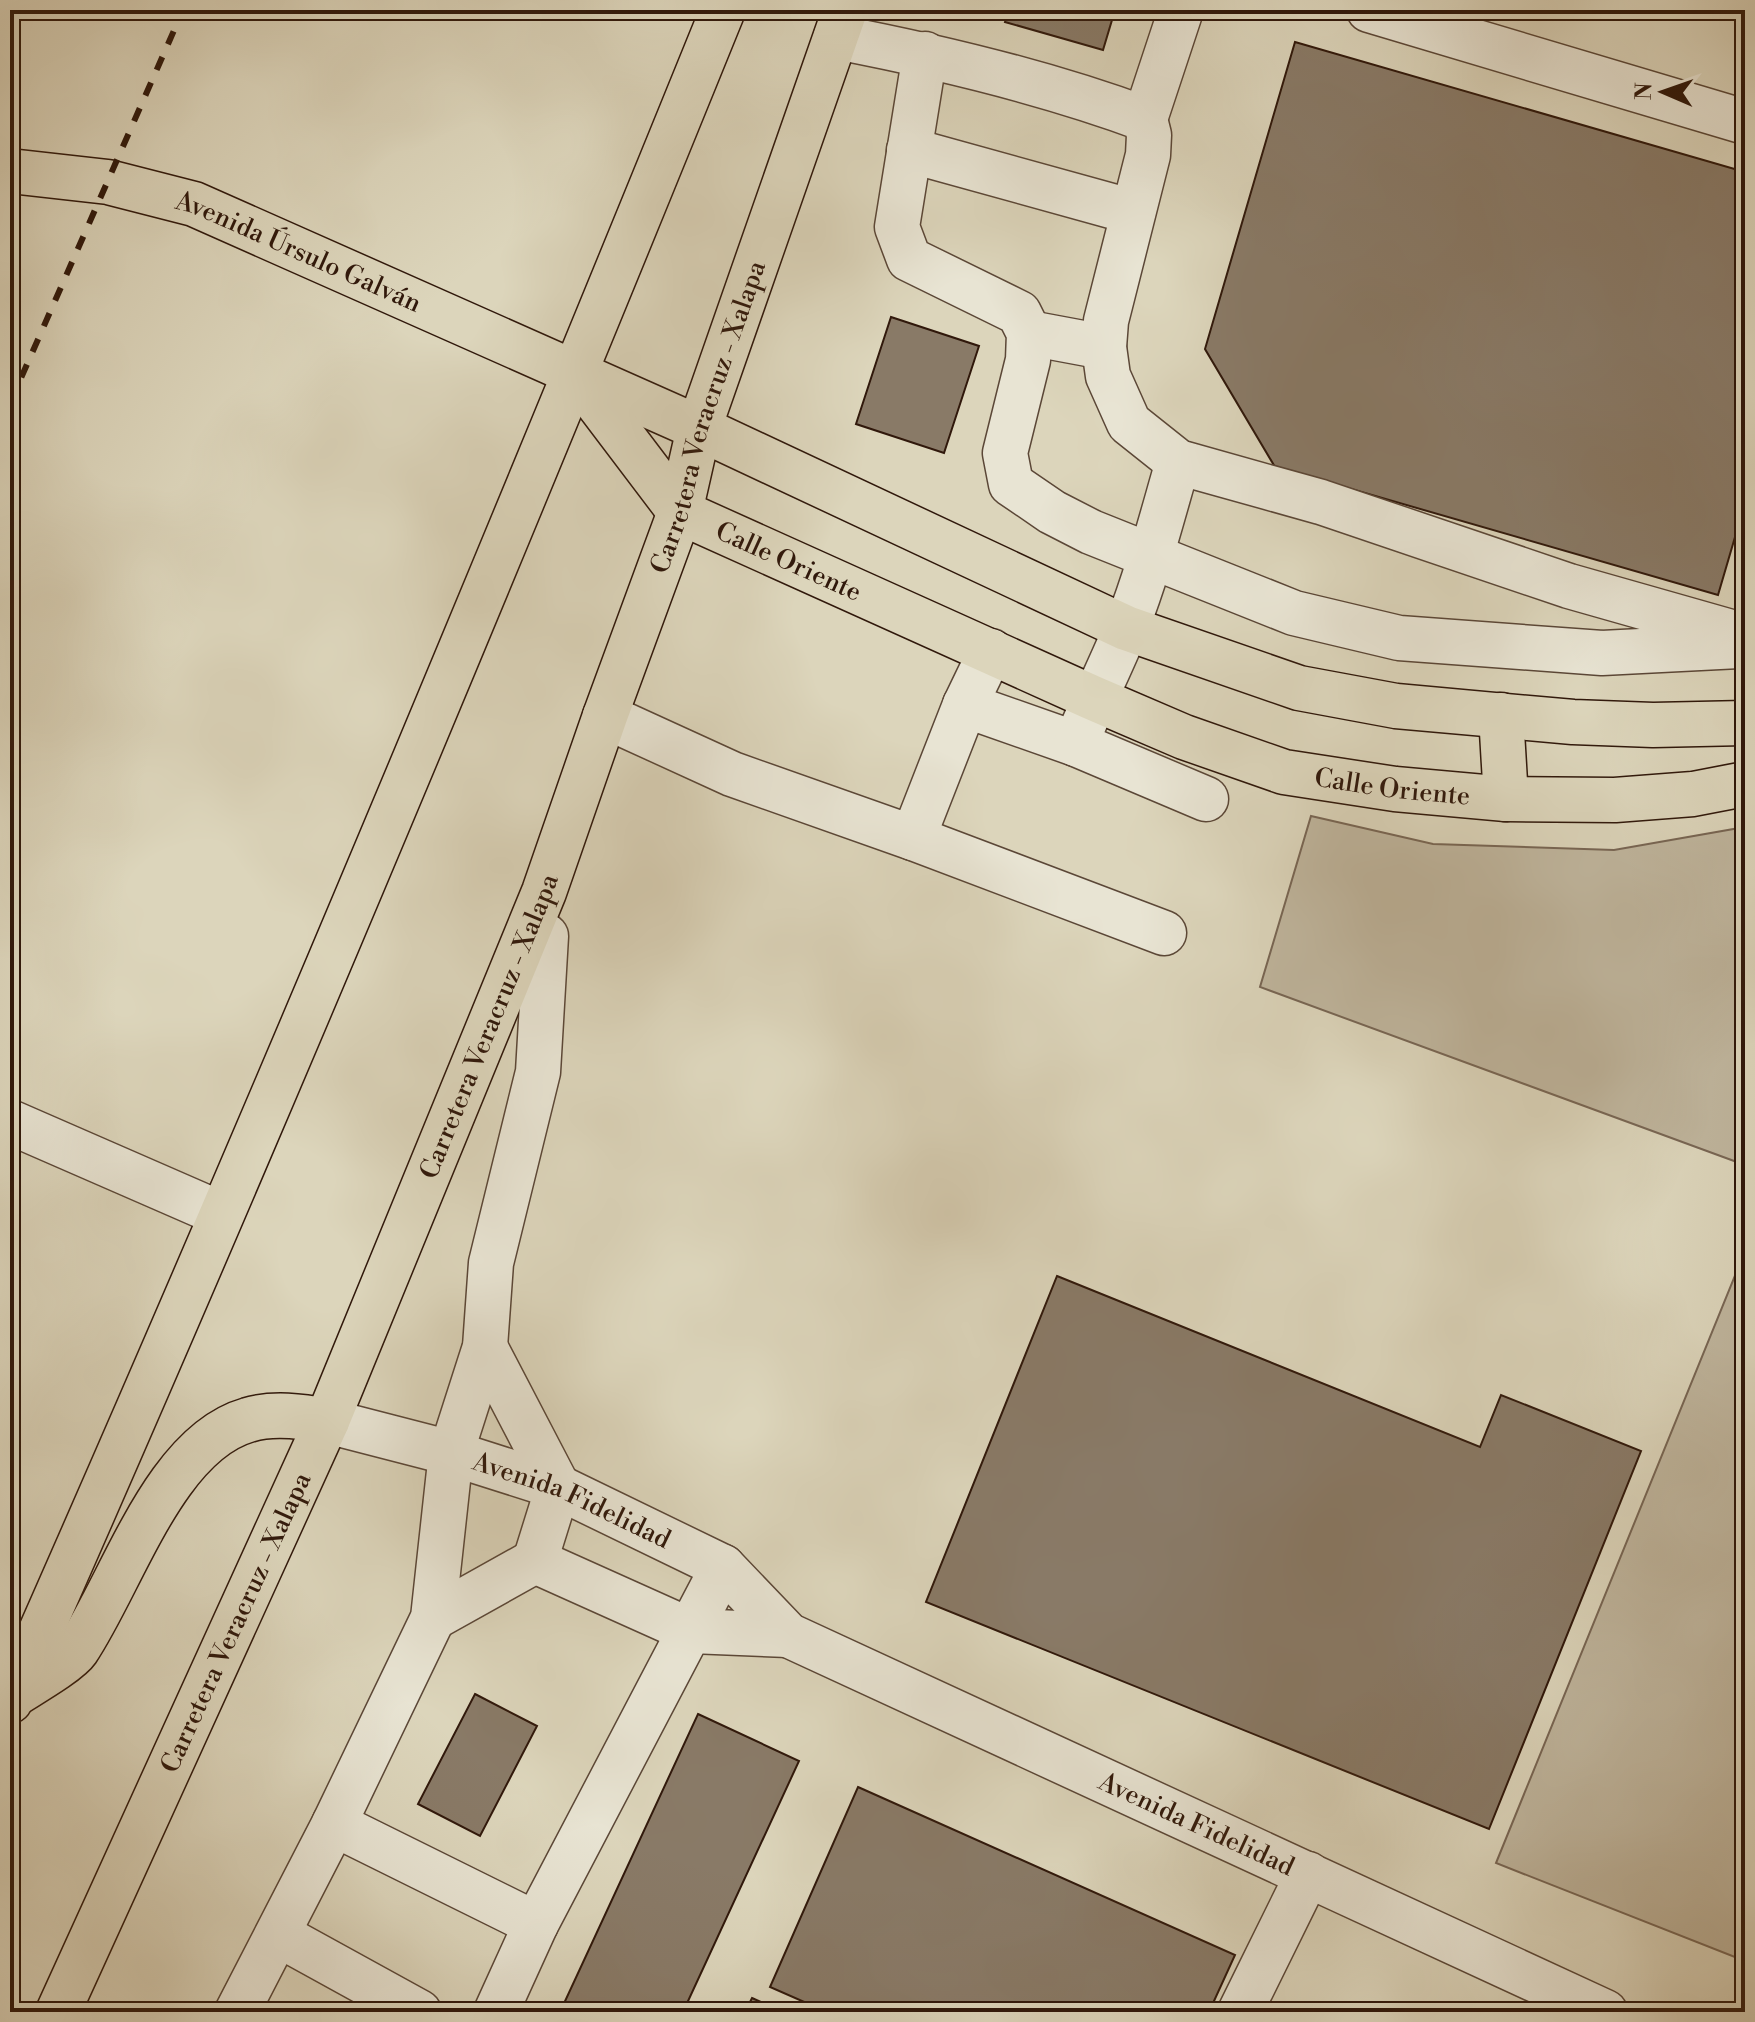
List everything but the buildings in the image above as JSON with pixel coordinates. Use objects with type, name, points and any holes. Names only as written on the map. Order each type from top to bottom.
[{"type":"main road","points":[[11,1698],[221,1214],[575,374],[723,10]]},
{"type":"main road","name":"Carretera Veracruz - Xalapa","points":[[58,2012],[327,1421],[544,892],[680,512],[699,428],[841,24]]},
{"type":"main road","name":"Avenida Úrsulo Galván","points":[[10,171],[108,182],[194,204],[575,374]]},
{"type":"main road","points":[[575,374],[699,428],[1126,628],[1299,688],[1396,706],[1501,715],[1653,725],[1745,723]]},
{"type":"main road","name":"Calle Oriente","points":[[575,374],[680,512],[1184,737],[1284,772],[1395,789],[1506,799],[1615,800],[1693,794],[1745,784]]},
{"type":"main road","points":[[1501,715],[1506,799]]},
{"type":"main road","points":[[11,1698],[75,1653],[151,1513],[176,1475],[197,1452],[227,1429],[249,1419],[303,1416],[327,1421]]},
{"type":"street","points":[[1181,10],[1145,119],[1149,135],[1148,155],[1106,321],[1104,347],[1108,376],[1129,423],[1178,462],[1321,502],[1569,586],[1745,636]]},
{"type":"street","points":[[1369,10],[1745,122]]},
{"type":"street","points":[[841,24],[925,54],[1100,103],[1145,119]]},
{"type":"street","points":[[925,54],[897,227],[909,259],[1019,313],[1029,333],[1028,360],[1005,453],[1011,484],[1052,512],[1091,532],[1294,613],[1399,638],[1602,653],[1745,645]]},
{"type":"street","points":[[909,150],[1133,212]]},
{"type":"street","points":[[1029,333],[1104,347]]},
{"type":"street","points":[[1076,744],[1093,698],[1126,628],[1152,556],[1178,462]]},
{"type":"street","points":[[913,838],[965,705],[991,651]]},
{"type":"street","points":[[965,705],[1076,744],[1206,799]]},
{"type":"street","points":[[605,716],[732,774],[913,838],[1164,933]]},
{"type":"street","points":[[237,2012],[279,1935],[433,1618],[451,1453],[485,1347],[491,1263],[538,1072],[546,936]]},
{"type":"street","points":[[10,1122],[221,1214]]},
{"type":"street","points":[[433,1618],[535,1561],[558,1487],[485,1347]]},
{"type":"street","name":"Avenida Fidelidad","points":[[327,1421],[451,1453],[558,1487],[723,1567],[788,1635],[1308,1874],[1582,2007]]},
{"type":"street","name":"Avenida Fidelidad","points":[[535,1561],[691,1631],[788,1635]]},
{"type":"street","points":[[496,2012],[536,1924],[723,1567]]},
{"type":"street","points":[[334,1824],[536,1924]]},
{"type":"street","points":[[1240,2012],[1308,1874]]},
{"type":"street","points":[[279,1935],[419,2012]]},
{"type":"shaded area","points":[[1311,816],[1433,844],[1614,850],[1745,827],[1745,1165],[1260,987]]},
{"type":"shaded area","points":[[1745,1251],[1745,1961],[1496,1863]]},
{"type":"railway","points":[[10,403],[183,10]]}]
